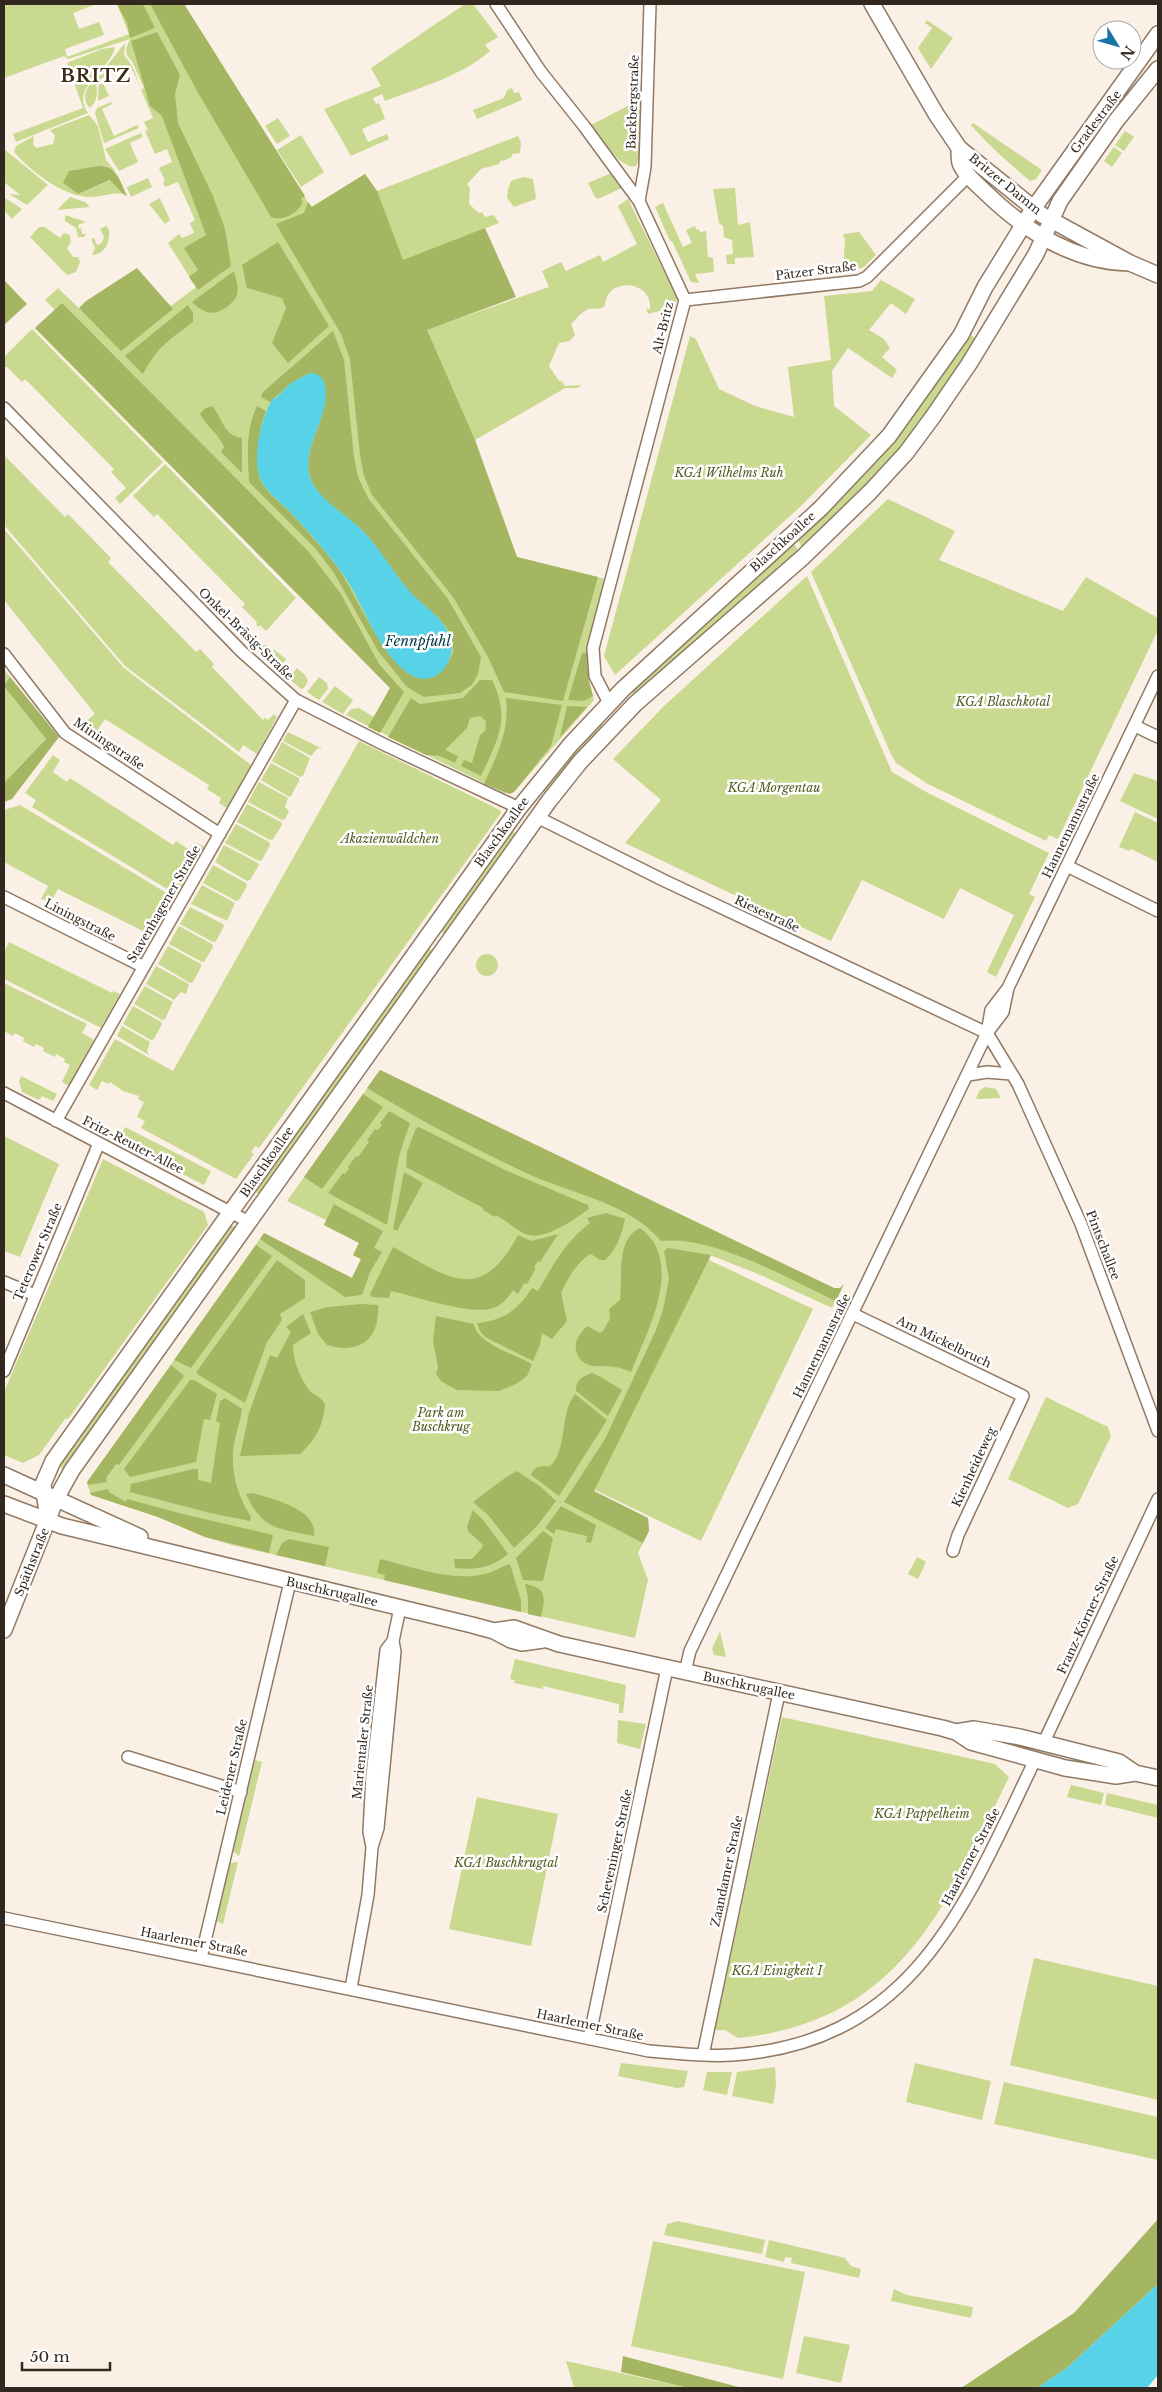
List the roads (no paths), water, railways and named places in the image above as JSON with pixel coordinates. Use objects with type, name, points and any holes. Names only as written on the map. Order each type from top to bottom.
[{"type":"main road","name":"Britzer Damm","points":[[872,4],[936,114],[959,148],[1033,209],[1099,244],[1130,263],[1158,275]]},
{"type":"main road","name":"Gradestraße","points":[[1142,58],[1158,34]]},
{"type":"main road","name":"Gradestraße","points":[[1024,224],[1134,70]]},
{"type":"main road","name":"Gradestraße","points":[[1044,238],[1060,201],[1116,121],[1158,71]]},
{"type":"main road","name":"Britzer Damm","points":[[959,148],[960,164],[969,175],[998,204],[1044,238],[1061,247],[1108,262],[1130,263]]},
{"type":"main road","name":"Blaschkoallee","points":[[50,1496],[45,1476],[53,1462],[519,808],[571,744],[609,703],[690,626],[822,508],[885,441],[961,336],[985,287],[1024,224]]},
{"type":"main road","name":"Blaschkoallee","points":[[50,1496],[66,1479],[537,817],[580,762],[635,704],[802,558],[895,465],[948,395],[1044,238]]},
{"type":"main road","name":"Buschkrugallee","points":[[4,1475],[171,1551]]},
{"type":"main road","name":"Späthstraße","points":[[4,1630],[48,1521],[50,1496]]},
{"type":"main road","name":"Buschkrugallee","points":[[4,1504],[48,1521],[494,1631],[512,1640],[522,1642],[543,1640],[956,1732],[972,1742],[1065,1768],[1116,1776],[1135,1773],[1158,1778]]},
{"type":"main road","name":"Buschkrugallee","points":[[956,1732],[974,1729],[1013,1736],[1119,1762],[1135,1773]]},
{"type":"main road","points":[[1035,1760],[1043,1744]]},
{"type":"street","name":"Alt-Britz","points":[[496,4],[540,72],[584,126],[639,200],[685,300],[594,648],[595,676],[609,703]]},
{"type":"street","name":"Backbergstraße","points":[[639,200],[645,167],[650,4]]},
{"type":"street","points":[[1142,61],[1158,71]]},
{"type":"street","name":"Pätzer Straße","points":[[685,300],[864,279],[873,273],[969,175]]},
{"type":"street","name":"Onkel-Bräsig-Straße","points":[[4,408],[246,656],[296,700],[376,741],[519,808]]},
{"type":"street","name":"Miningstraße","points":[[4,654],[65,733],[220,834]]},
{"type":"street","name":"Hannemannstraße","points":[[686,1672],[690,1651],[968,1075],[987,1033],[991,1010],[1008,988],[1158,676]]},
{"type":"street","name":"Stavenhagener Straße","points":[[56,1121],[296,700]]},
{"type":"street","points":[[1135,726],[1158,737]]},
{"type":"street","name":"Riesestraße","points":[[537,817],[670,883],[987,1033]]},
{"type":"street","points":[[1067,866],[1158,911]]},
{"type":"street","name":"Liningstraße","points":[[4,897],[144,967]]},
{"type":"street","name":"Pintschallee","points":[[987,1033],[1022,1092],[1082,1224],[1158,1431]]},
{"type":"street","points":[[968,1075],[987,1072],[1011,1074]]},
{"type":"street","name":"Fritz-Reuter-Allee","points":[[4,1093],[249,1222]]},
{"type":"street","name":"Teterower Straße","points":[[4,1371],[99,1143]]},
{"type":"street","points":[[4,1282],[35,1295]]},
{"type":"street","name":"Am Mickelbruch","points":[[853,1314],[1023,1396]]},
{"type":"street","name":"Kienheideweg","points":[[953,1551],[958,1535],[1023,1396]]},
{"type":"street","name":"Franz-Körner-Straße","points":[[1043,1744],[1158,1499]]},
{"type":"street","name":"Leidener Straße","points":[[201,1958],[290,1582]]},
{"type":"street","name":"Marientaler Straße","points":[[351,1988],[368,1894],[372,1847],[369,1832],[372,1775],[386,1650],[394,1641],[400,1608]]},
{"type":"street","name":"Scheveninger Straße","points":[[589,2039],[667,1668]]},
{"type":"street","name":"Zaandamer Straße","points":[[703,2055],[779,1693]]},
{"type":"street","points":[[128,1758],[241,1792]]},
{"type":"street","name":"Haarlemer Straße","points":[[4,1918],[351,1988],[649,2051],[703,2055],[759,2052],[808,2041],[843,2026],[870,2010],[902,1985],[933,1949],[972,1889],[1035,1760]]},
{"type":"water","name":"Fennpfuhl","points":[[310,373],[322,378],[326,390],[322,416],[309,458],[309,471],[313,484],[323,497],[356,524],[368,537],[406,587],[435,614],[445,627],[452,644],[451,653],[444,670],[437,675],[420,679],[399,666],[380,642],[342,573],[306,529],[262,483],[258,469],[257,448],[269,406],[273,398],[275,399],[291,383]]},
{"type":"water","points":[[1158,2284],[1158,2375],[1147,2388],[1037,2388],[1068,2367]]},
{"type":"district","name":"BRITZ","points":[[96,76]]},
{"type":"park label","name":"KGA Wilhelms Ruh","points":[[729,473]]},
{"type":"park label","name":"KGA Blaschkotal","points":[[1003,702]]},
{"type":"park label","name":"KGA Morgentau","points":[[774,788]]},
{"type":"park label","name":"Akazienwäldchen","points":[[390,839]]},
{"type":"park label","name":"Park am Buschkrug","points":[[441,1420]]},
{"type":"park label","name":"KGA Pappelheim","points":[[922,1814]]},
{"type":"park label","name":"KGA Buschkrugtal","points":[[506,1863]]},
{"type":"park label","name":"KGA Einigkeit I","points":[[777,1971]]}]
